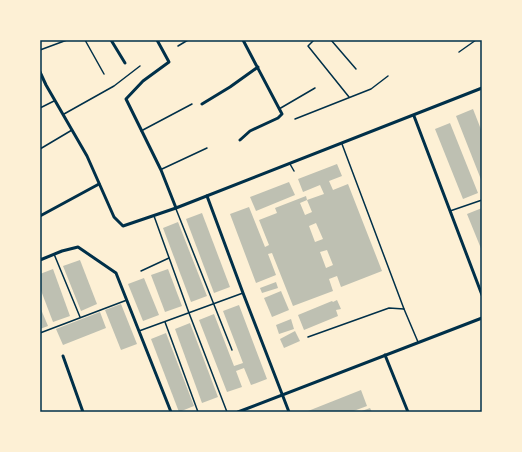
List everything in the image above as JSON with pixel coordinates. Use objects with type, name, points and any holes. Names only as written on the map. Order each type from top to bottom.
[{"type":"street","points":[[111,40],[125,63]]},
{"type":"street","points":[[157,40],[169,62],[143,81],[126,99],[161,170],[176,208]]},
{"type":"street","points":[[240,140],[250,131],[278,118],[282,114],[243,40]]},
{"type":"street","points":[[202,104],[230,87],[258,67]]},
{"type":"street","points":[[40,72],[62,115],[87,156],[114,217],[124,226],[176,208],[414,116],[482,88]]},
{"type":"street","points":[[414,116],[482,295]]},
{"type":"street","points":[[40,216],[99,184]]},
{"type":"street","points":[[207,196],[289,412]]},
{"type":"street","points":[[40,260],[78,247],[116,273],[171,412]]},
{"type":"street","points":[[238,412],[482,318]]},
{"type":"street","points":[[385,355],[408,412]]},
{"type":"street","points":[[63,356],[82,412]]},
{"type":"lane","points":[[40,50],[67,40]]},
{"type":"lane","points":[[86,40],[104,74]]},
{"type":"lane","points":[[178,46],[188,40]]},
{"type":"lane","points":[[314,40],[308,46],[349,97]]},
{"type":"lane","points":[[331,40],[356,69]]},
{"type":"lane","points":[[459,52],[476,40]]},
{"type":"lane","points":[[62,115],[114,86],[140,66]]},
{"type":"lane","points":[[295,119],[371,89],[388,76]]},
{"type":"lane","points":[[279,109],[315,88]]},
{"type":"lane","points":[[40,108],[54,100]]},
{"type":"lane","points":[[142,131],[192,104]]},
{"type":"lane","points":[[40,149],[72,130]]},
{"type":"lane","points":[[342,144],[404,309],[418,342]]},
{"type":"lane","points":[[161,170],[207,148]]},
{"type":"lane","points":[[290,164],[294,171]]},
{"type":"lane","points":[[450,212],[482,200]]},
{"type":"lane","points":[[176,208],[232,350]]},
{"type":"lane","points":[[154,216],[227,412]]},
{"type":"lane","points":[[54,254],[80,318]]},
{"type":"lane","points":[[141,271],[169,258]]},
{"type":"lane","points":[[140,331],[243,293]]},
{"type":"lane","points":[[40,333],[127,300]]},
{"type":"lane","points":[[308,337],[389,308],[404,309]]},
{"type":"lane","points":[[165,322],[198,412]]},
{"type":"building","points":[[473,109],[482,132],[482,182],[456,116]]},
{"type":"building","points":[[450,123],[478,193],[463,199],[435,129]]},
{"type":"building","points":[[337,164],[342,176],[329,181],[333,190],[348,184],[382,271],[341,287],[337,276],[329,279],[333,291],[293,306],[272,253],[268,254],[276,275],[256,283],[230,214],[249,207],[265,247],[269,245],[259,220],[277,213],[275,208],[306,196],[307,200],[324,194],[320,185],[303,192],[298,179]],"holes":[[[307,200],[312,212],[305,215],[300,203]],[[316,223],[323,239],[315,242],[309,226]],[[327,250],[333,265],[326,268],[320,252]]]},
{"type":"building","points":[[289,182],[295,195],[256,211],[250,197]]},
{"type":"building","points":[[482,208],[482,251],[467,214]]},
{"type":"building","points":[[202,213],[230,287],[214,293],[186,219]]},
{"type":"building","points":[[178,222],[207,296],[191,302],[163,228]]},
{"type":"building","points":[[80,260],[97,304],[81,311],[63,266]]},
{"type":"building","points":[[53,269],[70,316],[53,322],[40,288],[40,274]]},
{"type":"building","points":[[168,269],[182,306],[165,312],[151,275]]},
{"type":"building","points":[[144,278],[159,315],[143,321],[128,284]]},
{"type":"building","points":[[276,282],[278,288],[262,293],[260,288]]},
{"type":"building","points":[[281,291],[289,310],[272,317],[264,298]]},
{"type":"building","points":[[337,300],[341,309],[336,310],[338,316],[304,330],[298,315]]},
{"type":"building","points":[[121,304],[137,344],[121,350],[105,310]]},
{"type":"building","points":[[239,305],[267,379],[251,385],[244,368],[236,371],[242,387],[227,392],[199,320],[214,314],[234,366],[243,363],[223,311]]},
{"type":"building","points":[[40,307],[48,326],[40,329]]},
{"type":"building","points":[[100,312],[106,328],[63,345],[56,329]]},
{"type":"building","points":[[291,319],[294,329],[279,334],[276,325]]},
{"type":"building","points":[[190,323],[218,397],[202,403],[175,329]]},
{"type":"building","points":[[295,331],[300,341],[284,348],[280,339]]},
{"type":"building","points":[[166,333],[194,406],[179,412],[151,339]]},
{"type":"building","points":[[361,390],[367,406],[351,412],[308,412],[308,411]]},
{"type":"building","points":[[370,408],[372,412],[359,412]]}]
